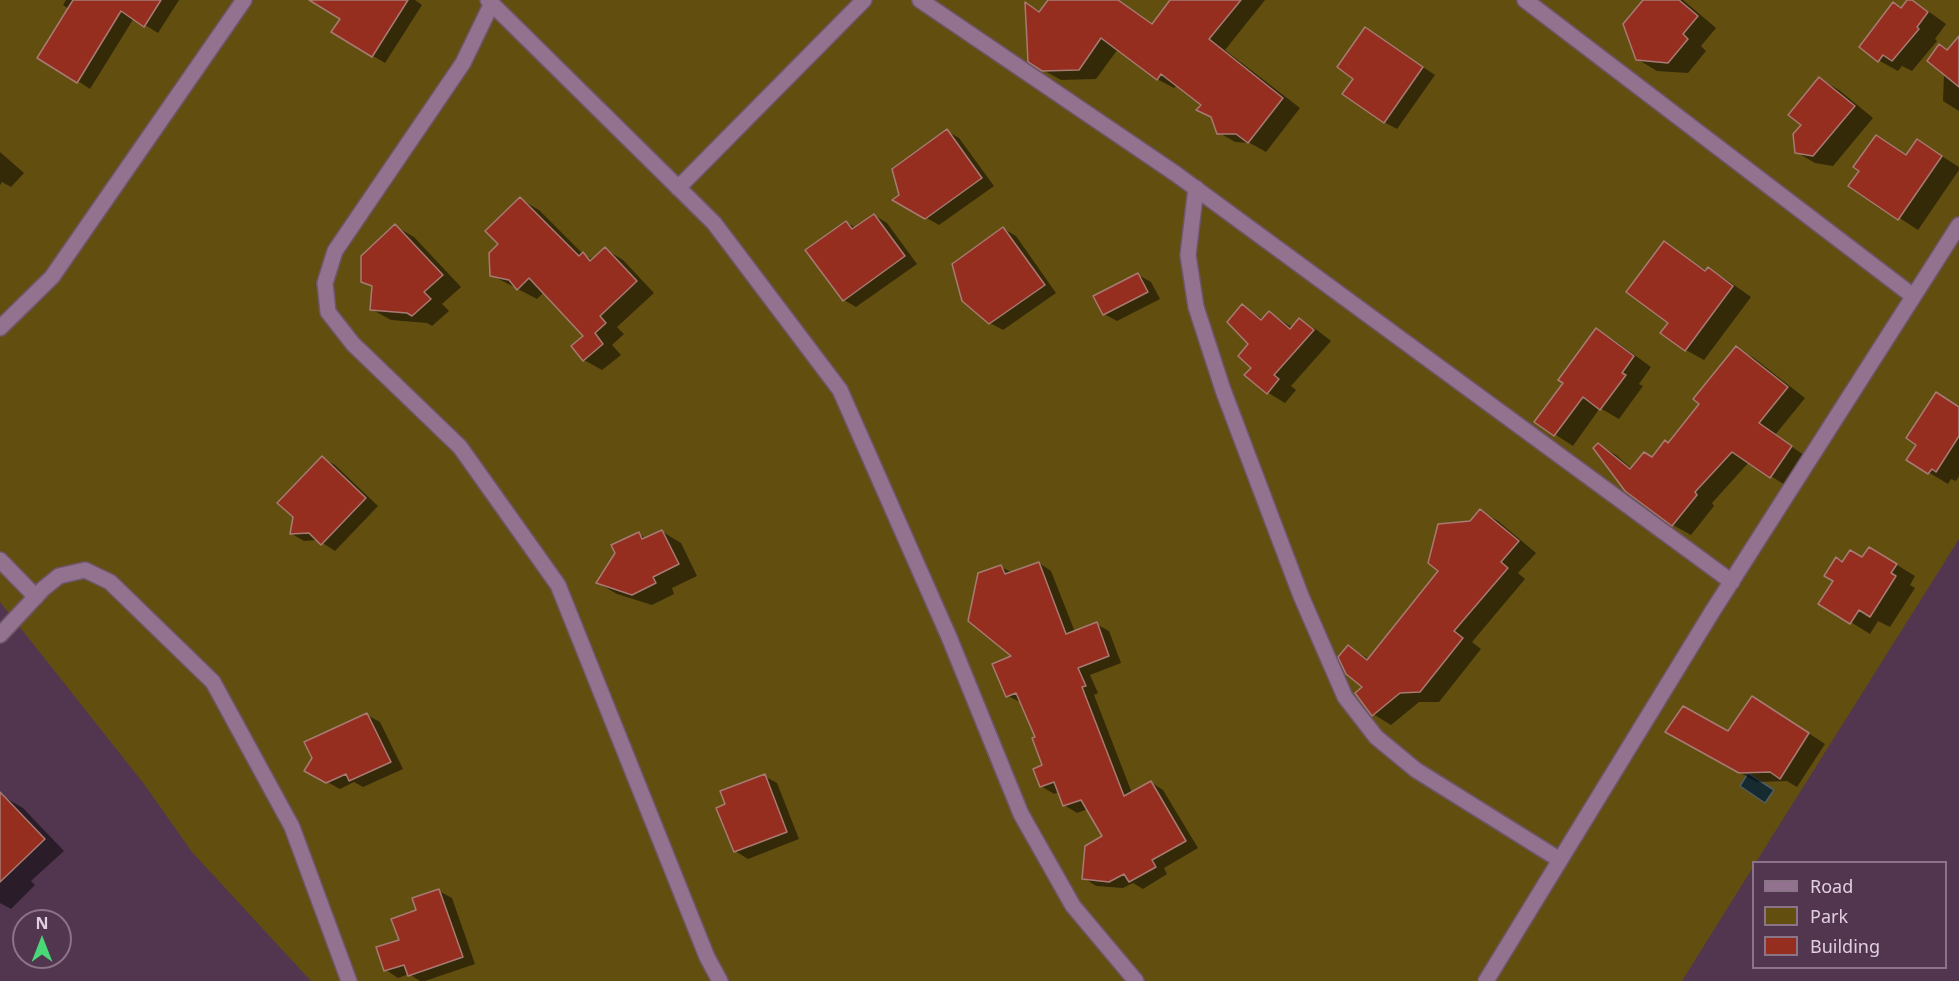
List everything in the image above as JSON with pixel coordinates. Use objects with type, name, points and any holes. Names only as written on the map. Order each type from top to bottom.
[{"type":"street","points":[[0,327],[52,277],[244,0]]},
{"type":"street","points":[[678,188],[864,0]]},
{"type":"street","points":[[920,0],[1196,188],[1732,582]]},
{"type":"street","points":[[1525,0],[1913,296]]},
{"type":"street","points":[[720,981],[707,957],[558,585],[460,447],[353,344],[328,312],[325,283],[335,251],[462,63],[490,2],[714,223],[840,390],[950,637],[1021,814],[1073,906],[1136,981]]},
{"type":"street","points":[[1196,188],[1188,255],[1196,307],[1223,390],[1300,596],[1345,697],[1376,737],[1416,770],[1560,860]]},
{"type":"street","points":[[1486,981],[1732,582],[1959,225]]},
{"type":"street","points":[[0,560],[36,597]]},
{"type":"street","points":[[0,635],[59,576],[85,570],[110,582],[213,682],[292,827],[349,981]]},
{"type":"green space","points":[[0,0],[1959,0],[1959,539],[1757,861],[1752,861],[1752,869],[1682,981],[311,981],[192,852],[144,784],[0,602]]},
{"type":"shaded area","points":[[1748,773],[1774,790],[1765,803],[1740,786]]},
{"type":"building","points":[[73,0],[161,0],[144,27],[121,11],[77,83],[37,58]]},
{"type":"building","points":[[309,0],[408,0],[372,57],[331,32],[340,19]]},
{"type":"building","points":[[1048,0],[1118,0],[1152,24],[1170,0],[1241,0],[1209,39],[1283,98],[1248,143],[1236,134],[1217,134],[1211,117],[1196,110],[1201,105],[1161,74],[1157,80],[1101,38],[1079,70],[1042,71],[1028,62],[1025,2],[1039,12]]},
{"type":"building","points":[[1643,0],[1679,0],[1698,16],[1683,34],[1688,39],[1668,63],[1636,60],[1623,24]]},
{"type":"building","points":[[1907,0],[1912,0],[1928,12],[1917,27],[1919,29],[1892,61],[1883,55],[1878,62],[1859,47],[1893,2],[1901,8]]},
{"type":"building","points":[[1365,27],[1423,67],[1384,123],[1342,94],[1353,79],[1337,67]]},
{"type":"building","points":[[1959,36],[1959,87],[1927,61],[1939,44],[1947,50]]},
{"type":"building","points":[[1819,77],[1855,106],[1813,156],[1795,153],[1793,134],[1801,125],[1788,115]]},
{"type":"building","points":[[947,129],[982,178],[925,219],[892,200],[899,195],[892,169]]},
{"type":"building","points":[[1876,135],[1906,155],[1917,139],[1942,156],[1898,220],[1848,186],[1859,171],[1853,167]]},
{"type":"building","points":[[520,197],[579,256],[583,252],[590,261],[605,247],[637,281],[600,316],[606,323],[595,333],[603,344],[583,361],[571,346],[583,336],[529,278],[517,290],[509,280],[490,276],[489,253],[498,244],[485,231]]},
{"type":"building","points":[[874,214],[905,256],[843,301],[805,250],[846,221],[852,229]]},
{"type":"building","points":[[395,224],[443,275],[424,292],[431,299],[412,316],[407,313],[370,310],[372,286],[361,282],[361,256]]},
{"type":"building","points":[[1003,227],[1045,285],[989,324],[962,301],[952,264]]},
{"type":"building","points":[[1664,241],[1705,271],[1708,267],[1733,286],[1685,351],[1660,333],[1668,323],[1626,292]]},
{"type":"building","points":[[1138,273],[1148,292],[1103,315],[1093,296]]},
{"type":"building","points":[[1242,304],[1261,320],[1269,311],[1290,329],[1299,318],[1314,330],[1274,375],[1279,379],[1267,394],[1244,375],[1251,368],[1238,356],[1248,344],[1227,322]]},
{"type":"building","points":[[1596,328],[1634,356],[1622,373],[1626,375],[1600,410],[1583,397],[1554,436],[1534,422],[1563,383],[1558,380]]},
{"type":"building","points":[[1736,346],[1788,387],[1759,423],[1792,446],[1770,478],[1732,452],[1695,492],[1697,495],[1672,526],[1625,491],[1593,448],[1598,443],[1630,469],[1644,452],[1652,457],[1665,440],[1668,443],[1699,404],[1693,399]]},
{"type":"building","points":[[1936,392],[1959,407],[1959,436],[1936,472],[1932,469],[1928,474],[1906,460],[1916,445],[1906,438]]},
{"type":"building","points":[[322,456],[366,498],[321,545],[309,533],[290,534],[293,517],[277,503]]},
{"type":"building","points":[[1480,509],[1519,541],[1501,562],[1508,568],[1454,631],[1463,638],[1420,692],[1400,693],[1372,716],[1355,693],[1362,687],[1346,674],[1338,657],[1348,645],[1367,660],[1438,571],[1428,563],[1438,524],[1470,521]]},
{"type":"building","points":[[662,530],[679,564],[653,577],[656,583],[632,595],[596,583],[615,553],[611,545],[639,532],[642,539]]},
{"type":"building","points":[[1869,547],[1897,564],[1891,573],[1896,576],[1870,617],[1859,610],[1850,624],[1818,604],[1833,581],[1824,576],[1836,557],[1842,562],[1850,550],[1862,557]]},
{"type":"building","points":[[1039,562],[1066,634],[1097,622],[1109,656],[1078,668],[1086,686],[1082,687],[1124,796],[1151,781],[1186,841],[1152,860],[1156,867],[1129,882],[1124,874],[1109,882],[1082,879],[1085,846],[1102,836],[1081,800],[1063,806],[1054,782],[1040,787],[1033,769],[1042,765],[1032,738],[1035,737],[1016,693],[1006,697],[992,664],[1011,656],[968,621],[978,573],[1001,565],[1005,574]]},
{"type":"building","points":[[1752,696],[1809,733],[1780,779],[1770,772],[1739,773],[1665,732],[1683,706],[1728,731]]},
{"type":"building","points":[[367,713],[391,762],[349,781],[346,774],[326,783],[304,771],[312,758],[304,742]]},
{"type":"building","points":[[765,774],[787,832],[734,852],[716,808],[725,804],[720,791]]},
{"type":"building","points":[[0,792],[45,839],[0,882]]},
{"type":"building","points":[[439,889],[463,957],[408,976],[404,965],[384,971],[376,947],[399,940],[391,919],[416,910],[412,898]]}]
